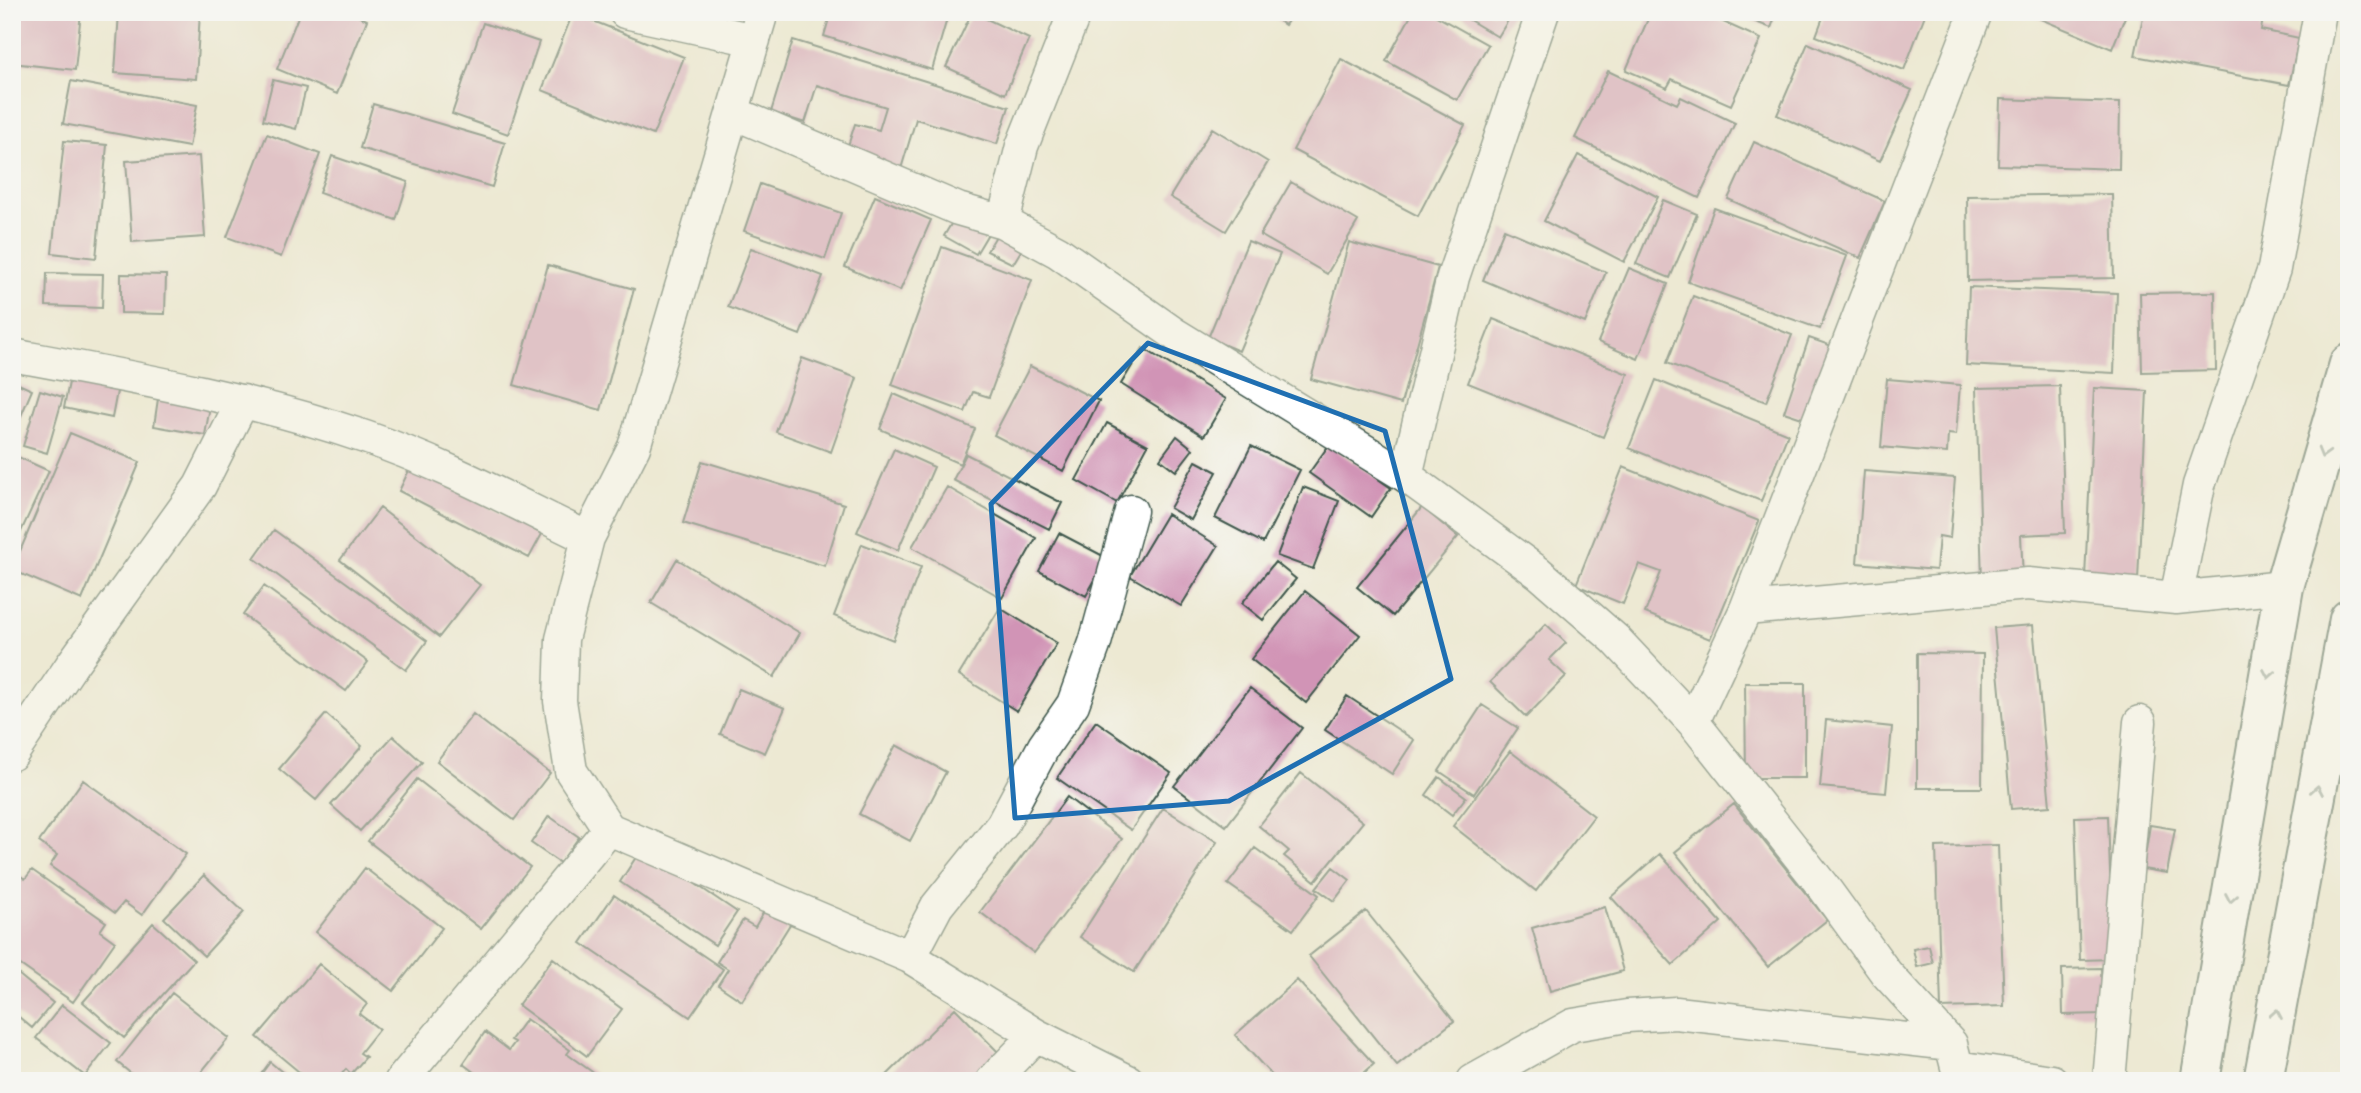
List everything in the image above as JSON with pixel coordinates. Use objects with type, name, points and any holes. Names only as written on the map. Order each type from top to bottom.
[{"type":"main road","points":[[2200,1081],[2284,587],[2349,364]]},
{"type":"main road","points":[[2263,1081],[2349,619]]},
{"type":"street","points":[[625,12],[758,26],[634,447],[588,538],[562,639],[560,701],[571,771],[609,829],[910,957],[1036,1035],[1128,1081]]},
{"type":"street","points":[[1003,222],[1022,146],[1075,12]]},
{"type":"street","points":[[1406,476],[1453,277],[1543,12]]},
{"type":"street","points":[[1693,722],[1746,609],[1976,12]]},
{"type":"street","points":[[2175,598],[2199,485],[2274,269],[2320,12]]},
{"type":"street","points":[[734,113],[958,209],[1003,222],[1058,252],[1176,335],[1406,476],[1539,572],[1615,639],[1693,722],[1825,889],[1886,973],[1951,1044],[1957,1067],[2052,1081]]},
{"type":"street","points":[[12,355],[243,401],[367,437],[475,483],[588,538]]},
{"type":"street","points":[[12,754],[73,663],[201,486],[243,401]]},
{"type":"street","points":[[910,957],[937,906],[1002,825],[1044,746],[1073,704],[1095,643],[1131,511]]},
{"type":"street","points":[[1746,609],[2028,584],[2175,598],[2284,587]]},
{"type":"street","points":[[2109,1081],[2140,722]]},
{"type":"street","points":[[401,1081],[609,829]]},
{"type":"street","points":[[1473,1081],[1573,1025],[1676,1013],[1951,1044]]},
{"type":"street","points":[[992,1081],[1036,1035]]},
{"type":"highlighted area","points":[[1148,343],[1385,431],[1451,679],[1229,801],[1015,818],[991,504]]},
{"type":"building","points":[[14,12],[81,12],[75,70],[12,63]]},
{"type":"building","points":[[119,12],[200,12],[196,79],[115,73]]},
{"type":"building","points":[[300,12],[349,12],[367,20],[337,94],[277,69]]},
{"type":"building","points":[[831,12],[949,12],[932,70],[824,36]]},
{"type":"building","points":[[972,12],[1029,39],[1005,94],[946,67]]},
{"type":"building","points":[[1266,12],[1294,12],[1285,25]]},
{"type":"building","points":[[1413,12],[1429,12],[1488,45],[1457,100],[1386,61]]},
{"type":"building","points":[[1456,12],[1513,12],[1498,37]]},
{"type":"building","points":[[1651,12],[1701,12],[1761,39],[1731,105],[1672,79],[1667,88],[1626,70]]},
{"type":"building","points":[[1730,12],[1777,12],[1771,28]]},
{"type":"building","points":[[1825,12],[1926,12],[1904,70],[1816,36]]},
{"type":"building","points":[[2040,12],[2127,12],[2112,49],[2038,18]]},
{"type":"building","points":[[2144,12],[2264,12],[2261,30],[2299,38],[2289,85],[2135,56]]},
{"type":"building","points":[[573,13],[684,57],[653,135],[542,90]]},
{"type":"building","points":[[483,23],[539,42],[508,134],[452,114]]},
{"type":"building","points":[[793,40],[1009,107],[997,144],[916,119],[901,169],[846,152],[855,124],[879,130],[886,107],[817,85],[805,123],[771,112]]},
{"type":"building","points":[[1808,43],[1912,90],[1880,161],[1777,115]]},
{"type":"building","points":[[1341,59],[1465,125],[1418,216],[1293,150]]},
{"type":"building","points":[[1608,71],[1677,104],[1681,97],[1735,123],[1699,198],[1575,138]]},
{"type":"building","points":[[273,80],[306,88],[296,129],[263,120]]},
{"type":"building","points":[[71,81],[197,105],[189,147],[63,124]]},
{"type":"building","points":[[2000,99],[2120,103],[2119,169],[1998,165]]},
{"type":"building","points":[[373,104],[505,143],[492,187],[360,148]]},
{"type":"building","points":[[1212,128],[1268,162],[1226,231],[1170,197]]},
{"type":"building","points":[[267,134],[320,154],[281,257],[227,237]]},
{"type":"building","points":[[64,141],[107,145],[96,258],[52,253]]},
{"type":"building","points":[[1754,142],[1885,201],[1860,258],[1728,199]]},
{"type":"building","points":[[1578,155],[1658,197],[1624,262],[1544,221]]},
{"type":"building","points":[[199,156],[205,237],[132,242],[126,161]]},
{"type":"building","points":[[332,156],[408,182],[396,220],[319,193]]},
{"type":"building","points":[[1291,182],[1358,221],[1327,274],[1260,235]]},
{"type":"building","points":[[760,184],[841,213],[825,259],[744,231]]},
{"type":"building","points":[[2112,194],[2114,278],[1968,281],[1967,196]]},
{"type":"building","points":[[875,196],[931,220],[900,291],[845,267]]},
{"type":"building","points":[[1663,200],[1697,214],[1670,278],[1636,264]]},
{"type":"building","points":[[1714,208],[1847,256],[1820,329],[1688,282]]},
{"type":"building","points":[[957,214],[989,232],[976,254],[944,236]]},
{"type":"building","points":[[1504,229],[1606,272],[1585,323],[1483,280]]},
{"type":"building","points":[[996,236],[1022,249],[1013,264],[987,251]]},
{"type":"building","points":[[1248,241],[1280,254],[1239,351],[1208,338]]},
{"type":"building","points":[[1349,242],[1438,267],[1401,404],[1311,379]]},
{"type":"building","points":[[942,247],[1032,280],[989,397],[973,392],[965,412],[892,385]]},
{"type":"building","points":[[751,248],[823,276],[800,335],[728,307]]},
{"type":"building","points":[[548,265],[634,289],[601,410],[514,385]]},
{"type":"building","points":[[1629,268],[1668,284],[1638,359],[1598,342]]},
{"type":"building","points":[[47,273],[103,274],[102,308],[46,306]]},
{"type":"building","points":[[121,274],[166,275],[165,314],[121,313]]},
{"type":"building","points":[[1969,287],[2117,293],[2114,373],[1966,365]]},
{"type":"building","points":[[2215,292],[2216,370],[2142,372],[2140,293]]},
{"type":"building","points":[[1693,296],[1792,335],[1766,402],[1667,363]]},
{"type":"building","points":[[1493,319],[1628,374],[1603,437],[1468,383]]},
{"type":"building","points":[[1809,338],[1835,347],[1811,421],[1784,412]]},
{"type":"building","points":[[1143,348],[1226,399],[1204,436],[1121,384]]},
{"type":"building","points":[[802,358],[857,378],[831,452],[776,432]]},
{"type":"building","points":[[1030,366],[1099,401],[1063,471],[994,435]]},
{"type":"building","points":[[70,377],[118,386],[112,418],[64,408]]},
{"type":"building","points":[[1887,379],[1960,385],[1956,435],[1948,434],[1947,453],[1881,447]]},
{"type":"building","points":[[1656,380],[1788,434],[1761,501],[1629,448]]},
{"type":"building","points":[[12,381],[32,390],[12,437]]},
{"type":"building","points":[[2060,386],[2065,533],[2021,535],[2023,580],[1982,580],[1976,388]]},
{"type":"building","points":[[2094,388],[2147,391],[2138,580],[2085,578]]},
{"type":"building","points":[[40,390],[63,397],[47,453],[23,446]]},
{"type":"building","points":[[159,392],[211,401],[205,435],[154,426]]},
{"type":"building","points":[[894,394],[975,429],[960,464],[880,429]]},
{"type":"building","points":[[1107,423],[1148,445],[1117,503],[1076,480]]},
{"type":"building","points":[[70,433],[140,462],[82,600],[12,570]]},
{"type":"building","points":[[1177,436],[1193,449],[1176,471],[1160,459]]},
{"type":"building","points":[[1329,445],[1391,488],[1371,517],[1309,473]]},
{"type":"building","points":[[1251,446],[1300,470],[1263,543],[1215,518]]},
{"type":"building","points":[[894,449],[934,467],[898,550],[857,532]]},
{"type":"building","points":[[966,454],[1062,503],[1049,529],[953,480]]},
{"type":"building","points":[[16,456],[49,471],[12,551],[12,465]]},
{"type":"building","points":[[702,461],[844,504],[825,566],[683,523]]},
{"type":"building","points":[[1196,461],[1217,472],[1191,520],[1170,508]]},
{"type":"building","points":[[411,466],[542,534],[529,558],[399,491]]},
{"type":"building","points":[[1623,467],[1759,521],[1710,639],[1645,613],[1661,572],[1639,564],[1623,604],[1576,585]]},
{"type":"building","points":[[1864,471],[1955,478],[1950,538],[1939,536],[1936,570],[1857,563]]},
{"type":"building","points":[[947,487],[1036,538],[1002,598],[912,547]]},
{"type":"building","points":[[1303,487],[1339,501],[1313,569],[1277,556]]},
{"type":"building","points":[[1422,507],[1458,537],[1393,616],[1357,587]]},
{"type":"building","points":[[380,508],[480,585],[439,637],[340,560]]},
{"type":"building","points":[[1167,514],[1218,546],[1181,606],[1130,576]]},
{"type":"building","points":[[274,530],[427,641],[406,670],[254,558]]},
{"type":"building","points":[[1059,533],[1107,558],[1086,596],[1039,571]]},
{"type":"building","points":[[862,544],[921,567],[893,640],[834,616]]},
{"type":"building","points":[[677,559],[800,633],[774,677],[651,603]]},
{"type":"building","points":[[1275,562],[1296,579],[1263,620],[1242,603]]},
{"type":"building","points":[[264,586],[368,662],[346,691],[243,615]]},
{"type":"building","points":[[1305,591],[1360,635],[1306,703],[1251,659]]},
{"type":"building","points":[[1000,608],[1057,643],[1017,711],[959,675]]},
{"type":"building","points":[[1546,624],[1566,643],[1549,660],[1566,676],[1526,717],[1490,682]]},
{"type":"building","points":[[2033,625],[2050,806],[2011,809],[1994,628]]},
{"type":"building","points":[[1917,653],[1983,654],[1982,788],[1917,788]]},
{"type":"building","points":[[1745,683],[1805,683],[1805,778],[1746,778]]},
{"type":"building","points":[[1250,688],[1302,728],[1226,826],[1174,786]]},
{"type":"building","points":[[739,689],[785,708],[765,753],[720,734]]},
{"type":"building","points":[[1347,696],[1414,740],[1392,774],[1325,730]]},
{"type":"building","points":[[1482,705],[1518,728],[1474,794],[1439,771]]},
{"type":"building","points":[[326,714],[362,746],[316,800],[279,769]]},
{"type":"building","points":[[473,714],[550,773],[514,820],[437,761]]},
{"type":"building","points":[[1826,720],[1892,727],[1886,793],[1820,787]]},
{"type":"building","points":[[1096,721],[1171,773],[1131,830],[1057,778]]},
{"type":"building","points":[[393,736],[422,762],[360,831],[331,805]]},
{"type":"building","points":[[896,745],[946,772],[910,841],[859,814]]},
{"type":"building","points":[[1510,751],[1594,816],[1536,891],[1453,826]]},
{"type":"building","points":[[1301,773],[1363,822],[1315,881],[1284,856],[1289,851],[1259,826]]},
{"type":"building","points":[[1439,777],[1466,797],[1452,815],[1426,795]]},
{"type":"building","points":[[417,779],[530,867],[481,929],[368,841]]},
{"type":"building","points":[[83,780],[186,854],[142,915],[124,902],[115,913],[50,866],[57,855],[39,842]]},
{"type":"building","points":[[1067,797],[1122,839],[1034,953],[980,912]]},
{"type":"building","points":[[1734,804],[1827,920],[1768,967],[1675,852]]},
{"type":"building","points":[[1163,808],[1217,842],[1134,972],[1080,937]]},
{"type":"building","points":[[549,816],[579,837],[560,863],[531,843]]},
{"type":"building","points":[[2108,816],[2113,959],[2080,960],[2075,817]]},
{"type":"building","points":[[2150,825],[2175,829],[2167,873],[2143,869]]},
{"type":"building","points":[[1998,845],[2004,1006],[1941,1008],[1936,847]]},
{"type":"building","points":[[642,848],[737,912],[715,945],[620,882]]},
{"type":"building","points":[[1255,848],[1319,895],[1293,930],[1228,884]]},
{"type":"building","points":[[1660,854],[1721,922],[1673,965],[1611,897]]},
{"type":"building","points":[[1333,867],[1350,880],[1334,901],[1316,888]]},
{"type":"building","points":[[365,868],[442,928],[393,991],[316,932]]},
{"type":"building","points":[[12,870],[25,879],[32,870],[106,922],[100,931],[115,942],[73,1002],[12,959]]},
{"type":"building","points":[[204,875],[244,912],[204,956],[164,918]]},
{"type":"building","points":[[614,895],[723,969],[690,1017],[581,943]]},
{"type":"building","points":[[767,906],[792,921],[742,1001],[718,985],[728,969],[717,962],[743,920],[755,927]]},
{"type":"building","points":[[1605,907],[1623,971],[1550,991],[1532,928]]},
{"type":"building","points":[[1366,911],[1454,1021],[1397,1066],[1309,956]]},
{"type":"building","points":[[153,923],[194,960],[124,1038],[83,1002]]},
{"type":"building","points":[[1929,946],[1933,963],[1917,967],[1913,949]]},
{"type":"building","points":[[553,958],[622,1009],[587,1056],[518,1005]]},
{"type":"building","points":[[319,964],[367,1004],[359,1014],[379,1029],[360,1053],[366,1057],[351,1074],[346,1069],[336,1081],[310,1081],[257,1037]]},
{"type":"building","points":[[2101,968],[2103,1014],[2063,1015],[2062,969]]},
{"type":"building","points":[[12,969],[53,1003],[32,1028],[12,1011]]},
{"type":"building","points":[[1297,980],[1374,1064],[1355,1081],[1277,1081],[1235,1035]]},
{"type":"building","points":[[172,993],[229,1038],[194,1081],[140,1081],[117,1062]]},
{"type":"building","points":[[62,1005],[111,1043],[85,1076],[36,1038]]},
{"type":"building","points":[[955,1008],[1002,1056],[977,1081],[881,1081]]},
{"type":"building","points":[[526,1019],[570,1050],[567,1054],[605,1081],[486,1081],[463,1064],[485,1032],[509,1050],[515,1042],[511,1040]]},
{"type":"building","points":[[270,1062],[293,1081],[256,1081]]}]
